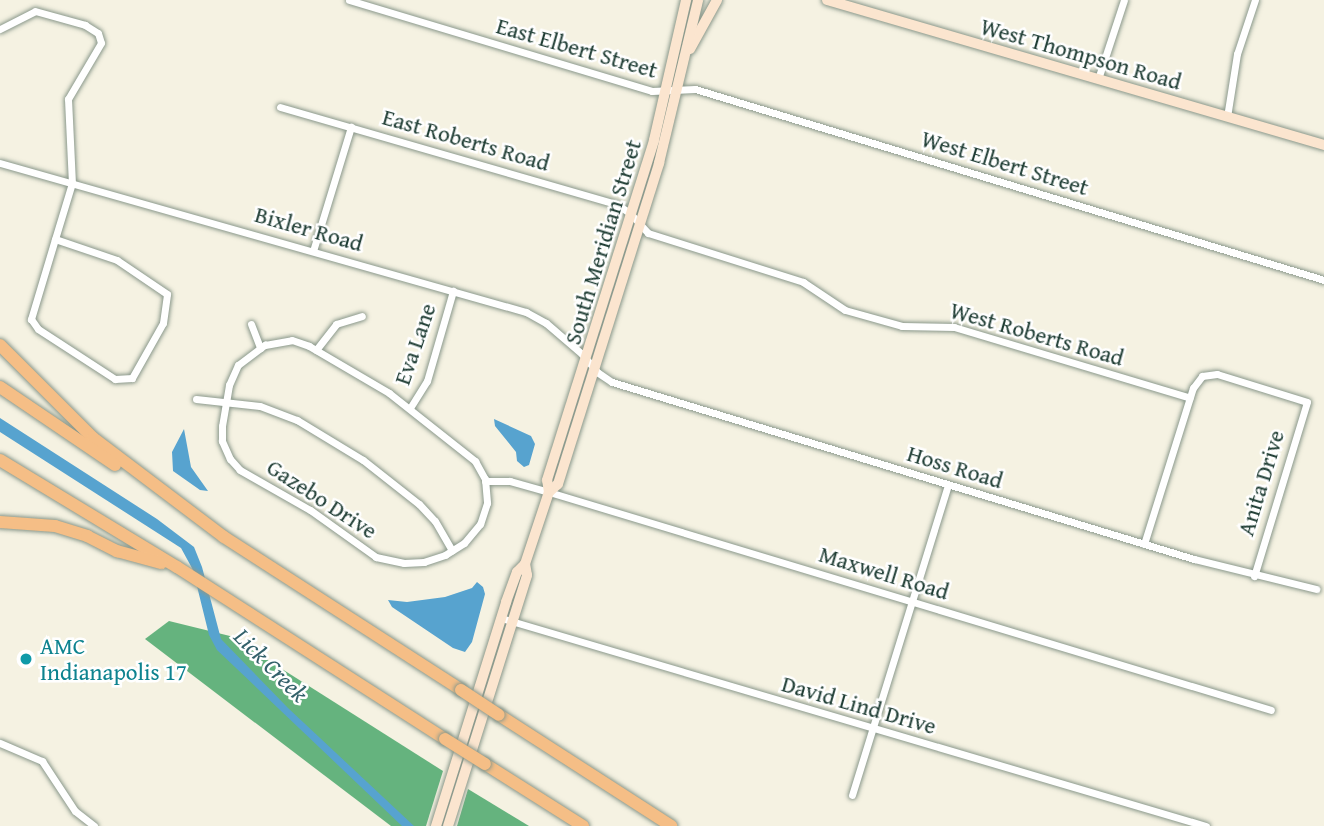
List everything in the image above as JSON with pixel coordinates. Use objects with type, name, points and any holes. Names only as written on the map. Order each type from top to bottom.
[{"type":"highway","points":[[0,345],[93,438],[201,520]]},
{"type":"highway","points":[[0,387],[671,826]]},
{"type":"highway","points":[[0,460],[177,567],[583,826]]},
{"type":"highway","points":[[0,522],[55,526],[87,536],[117,551],[177,567]]},
{"type":"main road","name":"South Meridian Street","points":[[673,90],[686,0]]},
{"type":"main road","name":"South Meridian Street","points":[[687,53],[698,0]]},
{"type":"main road","name":"South Meridian Street","points":[[436,824],[501,618],[517,572],[525,564],[549,492],[547,480],[591,365],[673,90],[687,53],[717,0]]},
{"type":"main road","name":"West Thompson Road","points":[[827,0],[1324,145]]},
{"type":"main road","name":"South Meridian Street","points":[[448,826],[527,575],[525,564]]},
{"type":"street","name":"East Elbert Street","points":[[349,0],[652,91],[673,90]]},
{"type":"street","points":[[1098,79],[1125,0]]},
{"type":"street","points":[[1227,117],[1237,54],[1255,0]]},
{"type":"street","points":[[0,29],[35,10],[85,25],[98,33],[101,43],[68,99],[72,183],[55,239],[31,319],[38,330],[115,379],[132,378],[163,323],[167,294],[117,260],[55,239]]},
{"type":"street","name":"West Elbert Street","points":[[673,90],[695,89],[1324,280]]},
{"type":"street","name":"East Roberts Road","points":[[280,107],[616,204],[636,221]]},
{"type":"street","points":[[313,251],[351,127]]},
{"type":"street","name":"Bixler Road","points":[[0,163],[532,314],[591,365]]},
{"type":"street","name":"West Roberts Road","points":[[636,221],[648,233],[803,282],[842,309],[902,326],[954,327],[1189,398]]},
{"type":"street","name":"Eva Lane","points":[[410,408],[427,381],[453,291]]},
{"type":"street","points":[[316,350],[336,324],[362,316]]},
{"type":"street","points":[[196,399],[260,406],[277,411],[346,449],[419,503],[435,521],[452,551],[470,537],[483,518],[487,498],[485,481],[470,455],[410,408],[316,350],[292,340],[260,348],[251,324]]},
{"type":"street","name":"Gazebo Drive","points":[[260,348],[238,365],[229,385],[222,441],[230,459],[240,470],[310,509],[376,556],[394,562],[418,563],[452,551]]},
{"type":"street","name":"Hoss Road","points":[[591,365],[612,382],[1144,544],[1254,576],[1316,589]]},
{"type":"street","name":"Anita Drive","points":[[1189,398],[1198,380],[1214,374],[1307,402],[1254,576]]},
{"type":"street","points":[[1144,544],[1189,398]]},
{"type":"street","name":"Maxwell Road","points":[[485,481],[510,481],[549,492],[1271,710]]},
{"type":"street","points":[[852,795],[948,485]]},
{"type":"street","name":"David Lind Drive","points":[[501,618],[1206,826]]},
{"type":"street","points":[[0,743],[42,761],[75,811],[94,826]]},
{"type":"green space","points":[[169,621],[230,636],[443,771],[426,826],[391,826],[145,639]]},
{"type":"green space","points":[[468,789],[529,826],[457,826]]},
{"type":"water","name":"Lick Creek","points":[[0,418],[157,519],[194,547],[221,639],[288,708],[414,826],[402,826],[217,650],[209,635],[193,570],[181,548],[0,432]]},
{"type":"water","points":[[494,419],[531,436],[535,444],[529,465],[524,467],[517,461],[516,452],[495,426]]},
{"type":"water","points":[[184,429],[191,467],[208,491],[200,490],[173,471],[172,452]]},
{"type":"water","points":[[477,582],[483,587],[485,594],[472,642],[465,652],[453,648],[392,607],[388,600],[407,602],[445,597],[472,588]]},
{"type":"place","name":"AMC Indianapolis 17","points":[[26,659]]}]
